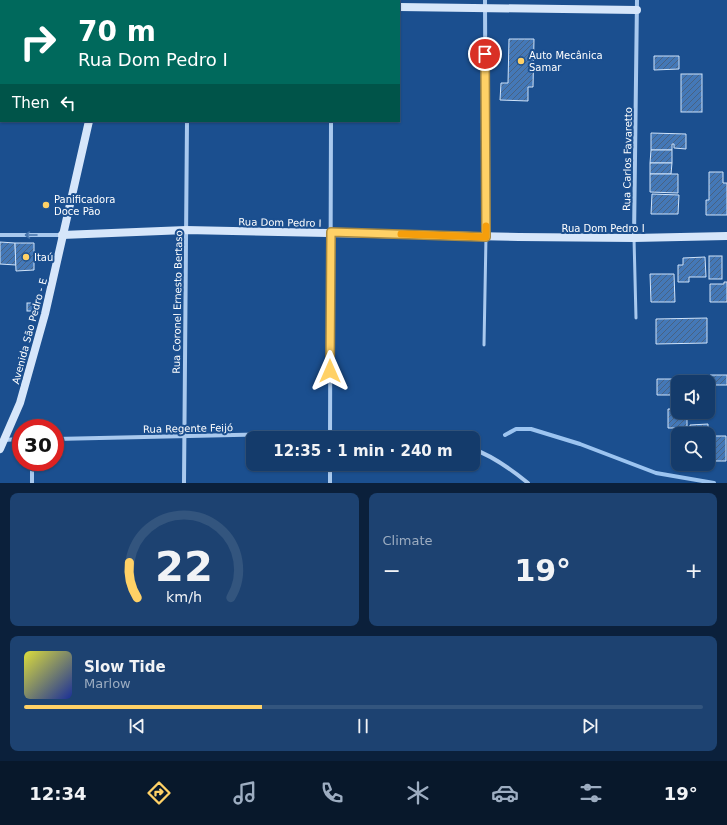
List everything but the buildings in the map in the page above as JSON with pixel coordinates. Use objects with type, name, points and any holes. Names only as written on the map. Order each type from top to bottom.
[{"type":"street","name":"Rua Carlos Favaretto","points":[[634,238],[637,0]]},
{"type":"street","points":[[400,7],[485,4],[637,10]]},
{"type":"street","points":[[485,4],[486,237]]},
{"type":"street","name":"Avenida São Pedro - E","points":[[0,449],[2,440],[20,403],[45,314],[89,122]]},
{"type":"street","name":"Rua Coronel Ernesto Bertaso","points":[[184,483],[183,436],[187,122]]},
{"type":"street","points":[[330,431],[331,122]]},
{"type":"street","name":"Rua Dom Pedro I","points":[[0,235],[62,235],[186,230],[331,232],[486,237],[634,238],[727,236]]},
{"type":"street","name":"Rua Regente Feijó","points":[[64,439],[246,435]]},
{"type":"street","points":[[2,440],[12,439]]},
{"type":"street","points":[[480,451],[517,474],[528,483]]},
{"type":"street","points":[[32,471],[32,483]]},
{"type":"street","points":[[330,471],[330,483]]},
{"type":"lane","points":[[484,345],[486,237]]},
{"type":"lane","name":"Rua Carlos Favaretto","points":[[634,238],[636,318]]},
{"type":"waterway","points":[[505,435],[516,429],[531,429],[580,444],[656,473],[714,483]]},
{"type":"slow traffic","points":[[401,234],[486,237],[486,226]]},
{"type":"place","name":"Auto Mecânica Samar","points":[[521,61]]},
{"type":"place","name":"Panificadora Doce Pão","points":[[46,205]]},
{"type":"place","name":"Itaú","points":[[26,257]]},
{"type":"route","points":[[330,371],[331,232],[486,237],[485,54]]}]
